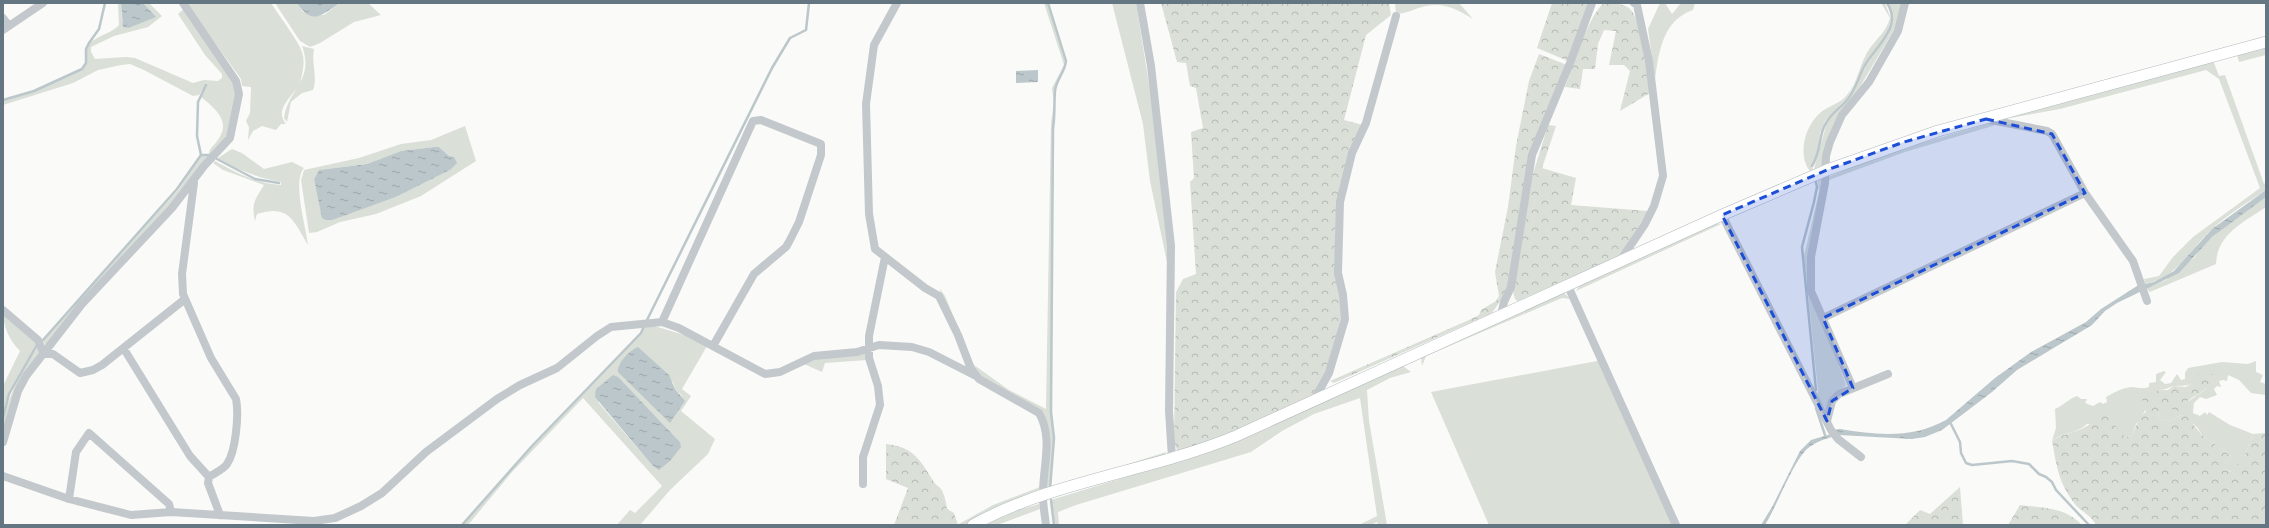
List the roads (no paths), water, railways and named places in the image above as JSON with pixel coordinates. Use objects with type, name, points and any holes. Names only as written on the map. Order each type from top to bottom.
[{"type":"street","points":[[3,18],[6,28],[43,3]]},
{"type":"street","points":[[3,442],[18,391],[26,376],[82,304],[172,208],[204,166],[230,138],[239,94],[234,76],[183,3]]},
{"type":"street","points":[[897,3],[874,45],[866,104],[869,214],[875,249],[925,288],[939,296],[958,335],[971,369],[976,376]]},
{"type":"street","points":[[1140,3],[1151,66],[1171,246],[1169,411],[1172,458]]},
{"type":"street","points":[[1501,315],[1504,302],[1511,287],[1532,155],[1570,63],[1592,3]]},
{"type":"street","points":[[1619,262],[1651,212],[1662,186],[1663,176],[1649,61],[1637,5],[1634,3]]},
{"type":"street","points":[[1853,388],[1811,291],[1809,269],[1827,170],[1826,156],[1839,122],[1869,82],[1898,31],[1904,3]]},
{"type":"street","points":[[1314,401],[1329,374],[1345,319],[1343,295],[1338,272],[1340,202],[1352,153],[1366,124],[1396,16]]},
{"type":"street","points":[[973,525],[1006,507],[1221,442],[1722,215],[1827,170],[1904,142],[1986,118],[2266,42]]},
{"type":"street","points":[[1986,118],[2047,131],[2052,134],[2085,193],[2133,261],[2147,301]]},
{"type":"street","points":[[662,322],[753,121],[761,120],[792,134],[817,141],[821,144],[821,155],[799,222],[790,240],[786,247],[754,274],[713,346]]},
{"type":"street","points":[[194,180],[182,274],[185,299],[201,338],[236,399],[238,408],[229,458],[226,465],[209,477],[208,483],[220,515]]},
{"type":"street","points":[[1823,318],[2085,193]]},
{"type":"street","points":[[1722,215],[1831,430],[1838,439],[1861,457]]},
{"type":"street","points":[[863,484],[863,458],[880,406],[878,386],[869,358],[869,336],[885,257]]},
{"type":"street","points":[[1568,286],[1676,525]]},
{"type":"street","points":[[44,354],[53,354],[80,373],[93,370],[124,349],[185,299]]},
{"type":"street","points":[[3,310],[38,340],[44,354]]},
{"type":"street","points":[[3,476],[69,499],[131,515],[170,512],[314,521],[335,518],[361,506],[382,493],[426,452],[497,399],[520,385],[557,368],[604,331],[619,325],[662,322],[679,328],[765,374],[771,375],[814,356],[857,352],[879,345],[912,347],[929,352],[976,376],[1039,413],[1044,422],[1047,434],[1043,496],[1046,525]]},
{"type":"street","points":[[124,349],[190,456],[209,477]]},
{"type":"street","points":[[1827,421],[1832,401],[1839,394],[1888,374]]},
{"type":"street","points":[[69,499],[76,452],[89,433],[169,504],[170,512]]},
{"type":"water","points":[[121,3],[143,3],[156,17],[129,28],[123,27]]},
{"type":"water","points":[[297,3],[340,3],[322,14],[312,16],[302,10]]},
{"type":"water","points":[[1038,70],[1038,82],[1016,83],[1016,71]]},
{"type":"water","points":[[439,147],[449,156],[454,157],[457,163],[450,170],[396,197],[332,220],[322,218],[314,179],[319,170],[367,164],[401,151]]},
{"type":"water","points":[[2266,190],[2266,197],[2212,237],[2179,273],[2117,303],[2105,311],[2092,325],[2017,370],[1992,392],[1942,430],[1925,437],[1912,439],[1839,435],[1834,430],[1840,429],[1881,434],[1907,433],[1933,426],[1946,420],[1995,378],[2031,352],[2086,322],[2101,309],[2137,286],[2154,282],[2174,271],[2212,229]]},
{"type":"water","points":[[638,347],[669,375],[675,389],[685,401],[670,423],[618,372],[618,368],[625,357]]},
{"type":"water","points":[[613,375],[618,377],[680,442],[681,447],[670,461],[659,470],[652,465],[595,397],[596,389]]},
{"type":"water","points":[[1831,434],[1832,437],[1813,445],[1802,455],[1765,525],[1761,525],[1772,507],[1800,451],[1811,440]]},
{"type":"waterway","points":[[3,100],[34,91],[82,69],[86,63],[86,49],[99,29],[105,3]]},
{"type":"waterway","points":[[647,320],[772,68],[790,38],[806,30],[809,3]]},
{"type":"waterway","points":[[1048,3],[1066,61],[1055,91],[1053,129],[1051,412],[1054,438],[1050,489]]},
{"type":"waterway","points":[[1812,166],[1826,123],[1850,96],[1865,65],[1890,28],[1892,20],[1891,12],[1887,3]]},
{"type":"waterway","points":[[201,155],[197,136],[198,102],[206,85]]},
{"type":"waterway","points":[[43,340],[177,189],[201,155],[209,155]]},
{"type":"waterway","points":[[217,159],[255,179],[279,183]]},
{"type":"waterway","points":[[1815,178],[1817,187],[1802,247],[1816,390]]},
{"type":"waterway","points":[[462,525],[532,446],[641,333],[644,326]]},
{"type":"waterway","points":[[3,418],[9,394],[37,345]]},
{"type":"waterway","points":[[1816,408],[1825,435]]},
{"type":"waterway","points":[[1951,424],[1960,442],[1961,453],[1966,463],[1972,465],[2012,461],[2029,464],[2039,474],[2052,482],[2056,490],[2089,525]]},
{"type":"waterway","points":[[1051,500],[1054,525]]}]
